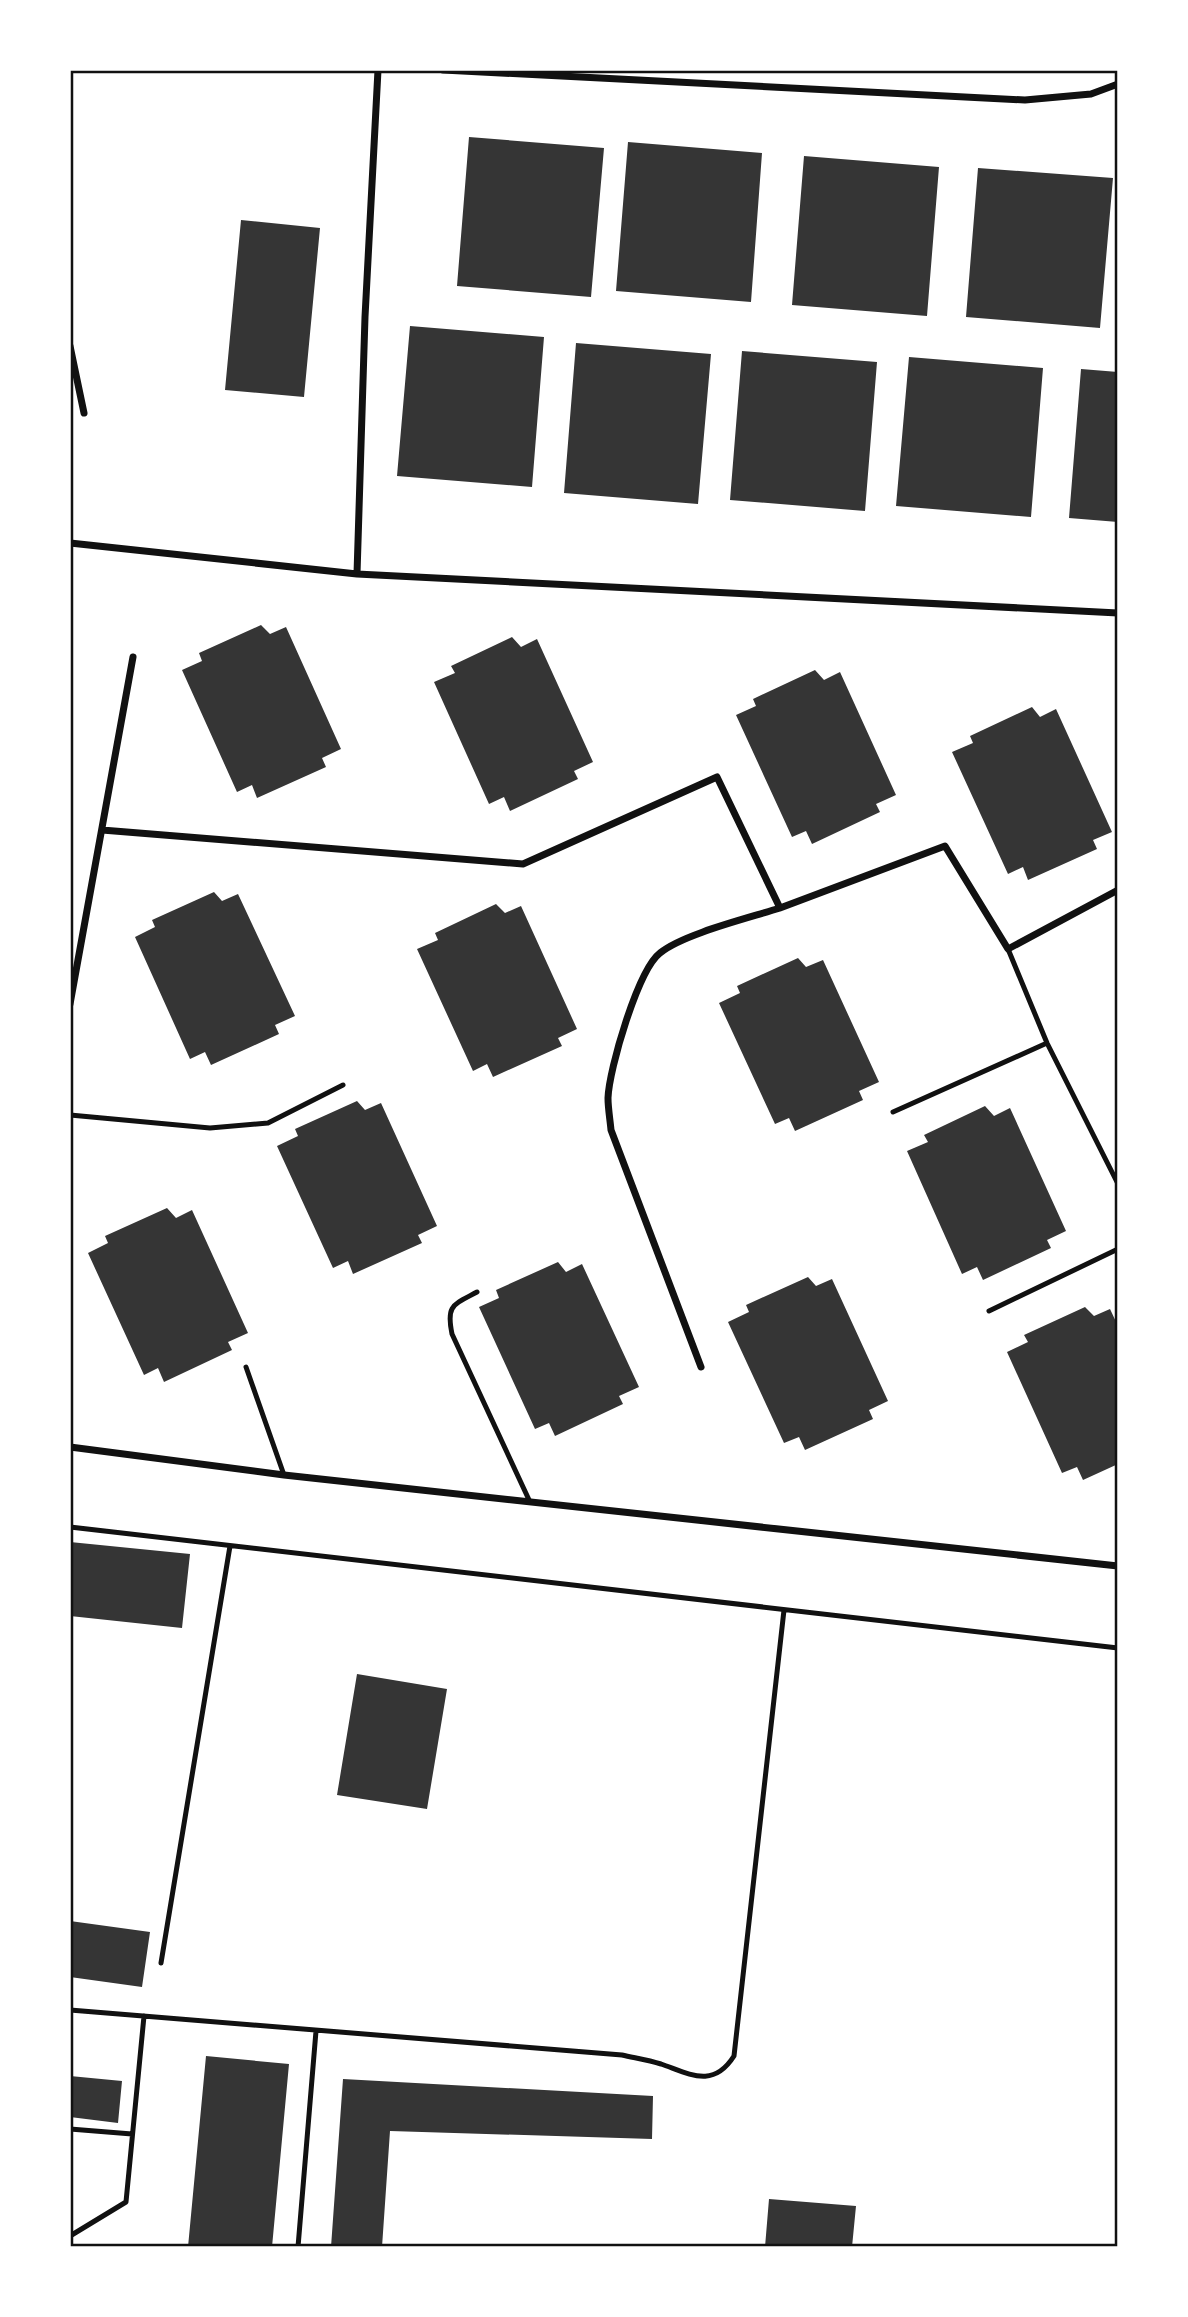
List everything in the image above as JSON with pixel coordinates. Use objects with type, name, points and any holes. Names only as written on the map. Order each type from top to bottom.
[{"type":"street","points":[[357,574],[365,317],[378,70]]},
{"type":"street","points":[[443,70],[1025,100],[1091,94],[1118,84]]},
{"type":"street","points":[[70,346],[84,413]]},
{"type":"street","points":[[70,543],[357,574],[1118,614]]},
{"type":"street","points":[[70,1004],[133,657]]},
{"type":"street","points":[[102,830],[523,864],[717,777],[780,908]]},
{"type":"street","points":[[701,1367],[611,1130],[608,1097],[615,1056],[646,969],[660,953],[687,938],[780,908],[945,846],[1008,948],[1118,890]]},
{"type":"street","points":[[70,1447],[284,1475],[1118,1566]]},
{"type":"lane","points":[[1008,948],[1047,1043],[1118,1184]]},
{"type":"lane","points":[[893,1112],[1047,1043]]},
{"type":"lane","points":[[70,1115],[210,1128],[268,1123],[343,1085]]},
{"type":"lane","points":[[989,1311],[1118,1249]]},
{"type":"lane","points":[[477,1292],[454,1304],[448,1317],[452,1335],[530,1502]]},
{"type":"lane","points":[[246,1367],[284,1475]]},
{"type":"lane","points":[[70,1527],[1118,1648]]},
{"type":"lane","points":[[161,1963],[230,1546]]},
{"type":"lane","points":[[70,2010],[622,2055],[651,2061],[694,2077],[714,2075],[723,2070],[734,2056],[784,1610]]},
{"type":"lane","points":[[70,2236],[126,2202],[144,2016]]},
{"type":"lane","points":[[298,2247],[316,2031]]},
{"type":"lane","points":[[70,2129],[132,2134]]},
{"type":"building","points":[[469,137],[604,148],[591,297],[457,286]]},
{"type":"building","points":[[628,142],[762,153],[751,302],[616,291]]},
{"type":"building","points":[[804,156],[939,167],[927,316],[792,305]]},
{"type":"building","points":[[978,168],[1113,178],[1100,328],[966,317]]},
{"type":"building","points":[[241,220],[320,228],[304,397],[225,390]]},
{"type":"building","points":[[410,326],[544,337],[532,487],[397,476]]},
{"type":"building","points":[[576,343],[711,354],[698,504],[564,493]]},
{"type":"building","points":[[742,351],[877,362],[865,511],[730,500]]},
{"type":"building","points":[[909,357],[1043,368],[1031,517],[896,506]]},
{"type":"building","points":[[1081,369],[1118,372],[1118,522],[1069,518]]},
{"type":"building","points":[[261,625],[270,634],[286,627],[341,749],[322,758],[326,767],[257,798],[252,785],[237,792],[182,670],[202,661],[199,653]]},
{"type":"building","points":[[512,637],[521,647],[537,639],[593,762],[574,771],[578,779],[510,811],[504,797],[489,804],[434,682],[455,673],[451,666]]},
{"type":"building","points":[[815,670],[824,680],[840,672],[896,795],[876,804],[880,812],[812,844],[806,831],[792,837],[736,715],[756,706],[753,699]]},
{"type":"building","points":[[1032,707],[1040,717],[1056,709],[1112,832],[1093,840],[1097,849],[1028,880],[1023,867],[1008,874],[952,752],[973,743],[970,736]]},
{"type":"building","points":[[214,892],[222,901],[238,894],[295,1016],[275,1025],[279,1034],[211,1065],[205,1052],[190,1059],[135,937],[155,927],[152,920]]},
{"type":"building","points":[[496,904],[505,913],[521,906],[577,1029],[558,1038],[562,1046],[493,1077],[487,1064],[473,1071],[417,949],[438,940],[435,933]]},
{"type":"building","points":[[798,958],[806,967],[823,960],[879,1082],[859,1091],[863,1100],[795,1131],[789,1118],[775,1124],[719,1003],[740,993],[737,986]]},
{"type":"building","points":[[357,1101],[365,1110],[381,1103],[437,1226],[418,1235],[422,1243],[353,1274],[348,1261],[333,1268],[277,1146],[298,1136],[295,1129]]},
{"type":"building","points":[[985,1106],[994,1116],[1010,1108],[1066,1231],[1047,1240],[1051,1248],[983,1280],[977,1267],[962,1274],[907,1151],[928,1142],[924,1135]]},
{"type":"building","points":[[167,1208],[176,1218],[192,1210],[248,1333],[228,1342],[232,1350],[164,1382],[158,1368],[144,1375],[88,1253],[108,1243],[105,1236]]},
{"type":"building","points":[[558,1262],[566,1272],[582,1264],[639,1387],[619,1396],[623,1404],[555,1436],[549,1423],[535,1429],[479,1307],[499,1298],[496,1290]]},
{"type":"building","points":[[808,1277],[816,1286],[832,1279],[888,1401],[869,1410],[873,1419],[805,1450],[799,1437],[784,1443],[728,1322],[749,1312],[746,1305]]},
{"type":"building","points":[[1085,1307],[1094,1316],[1110,1309],[1118,1326],[1118,1464],[1083,1480],[1077,1467],[1062,1473],[1007,1352],[1028,1342],[1024,1335]]},
{"type":"building","points":[[70,1542],[190,1554],[182,1628],[70,1616]]},
{"type":"building","points":[[357,1674],[447,1689],[427,1809],[337,1795]]},
{"type":"building","points":[[70,1921],[150,1932],[142,1987],[70,1977]]},
{"type":"building","points":[[206,2056],[289,2064],[272,2247],[188,2247]]},
{"type":"building","points":[[70,2076],[122,2081],[118,2123],[70,2117]]},
{"type":"building","points":[[343,2079],[653,2096],[652,2139],[390,2131],[382,2247],[331,2247]]},
{"type":"building","points":[[769,2199],[856,2206],[852,2247],[765,2247]]}]
